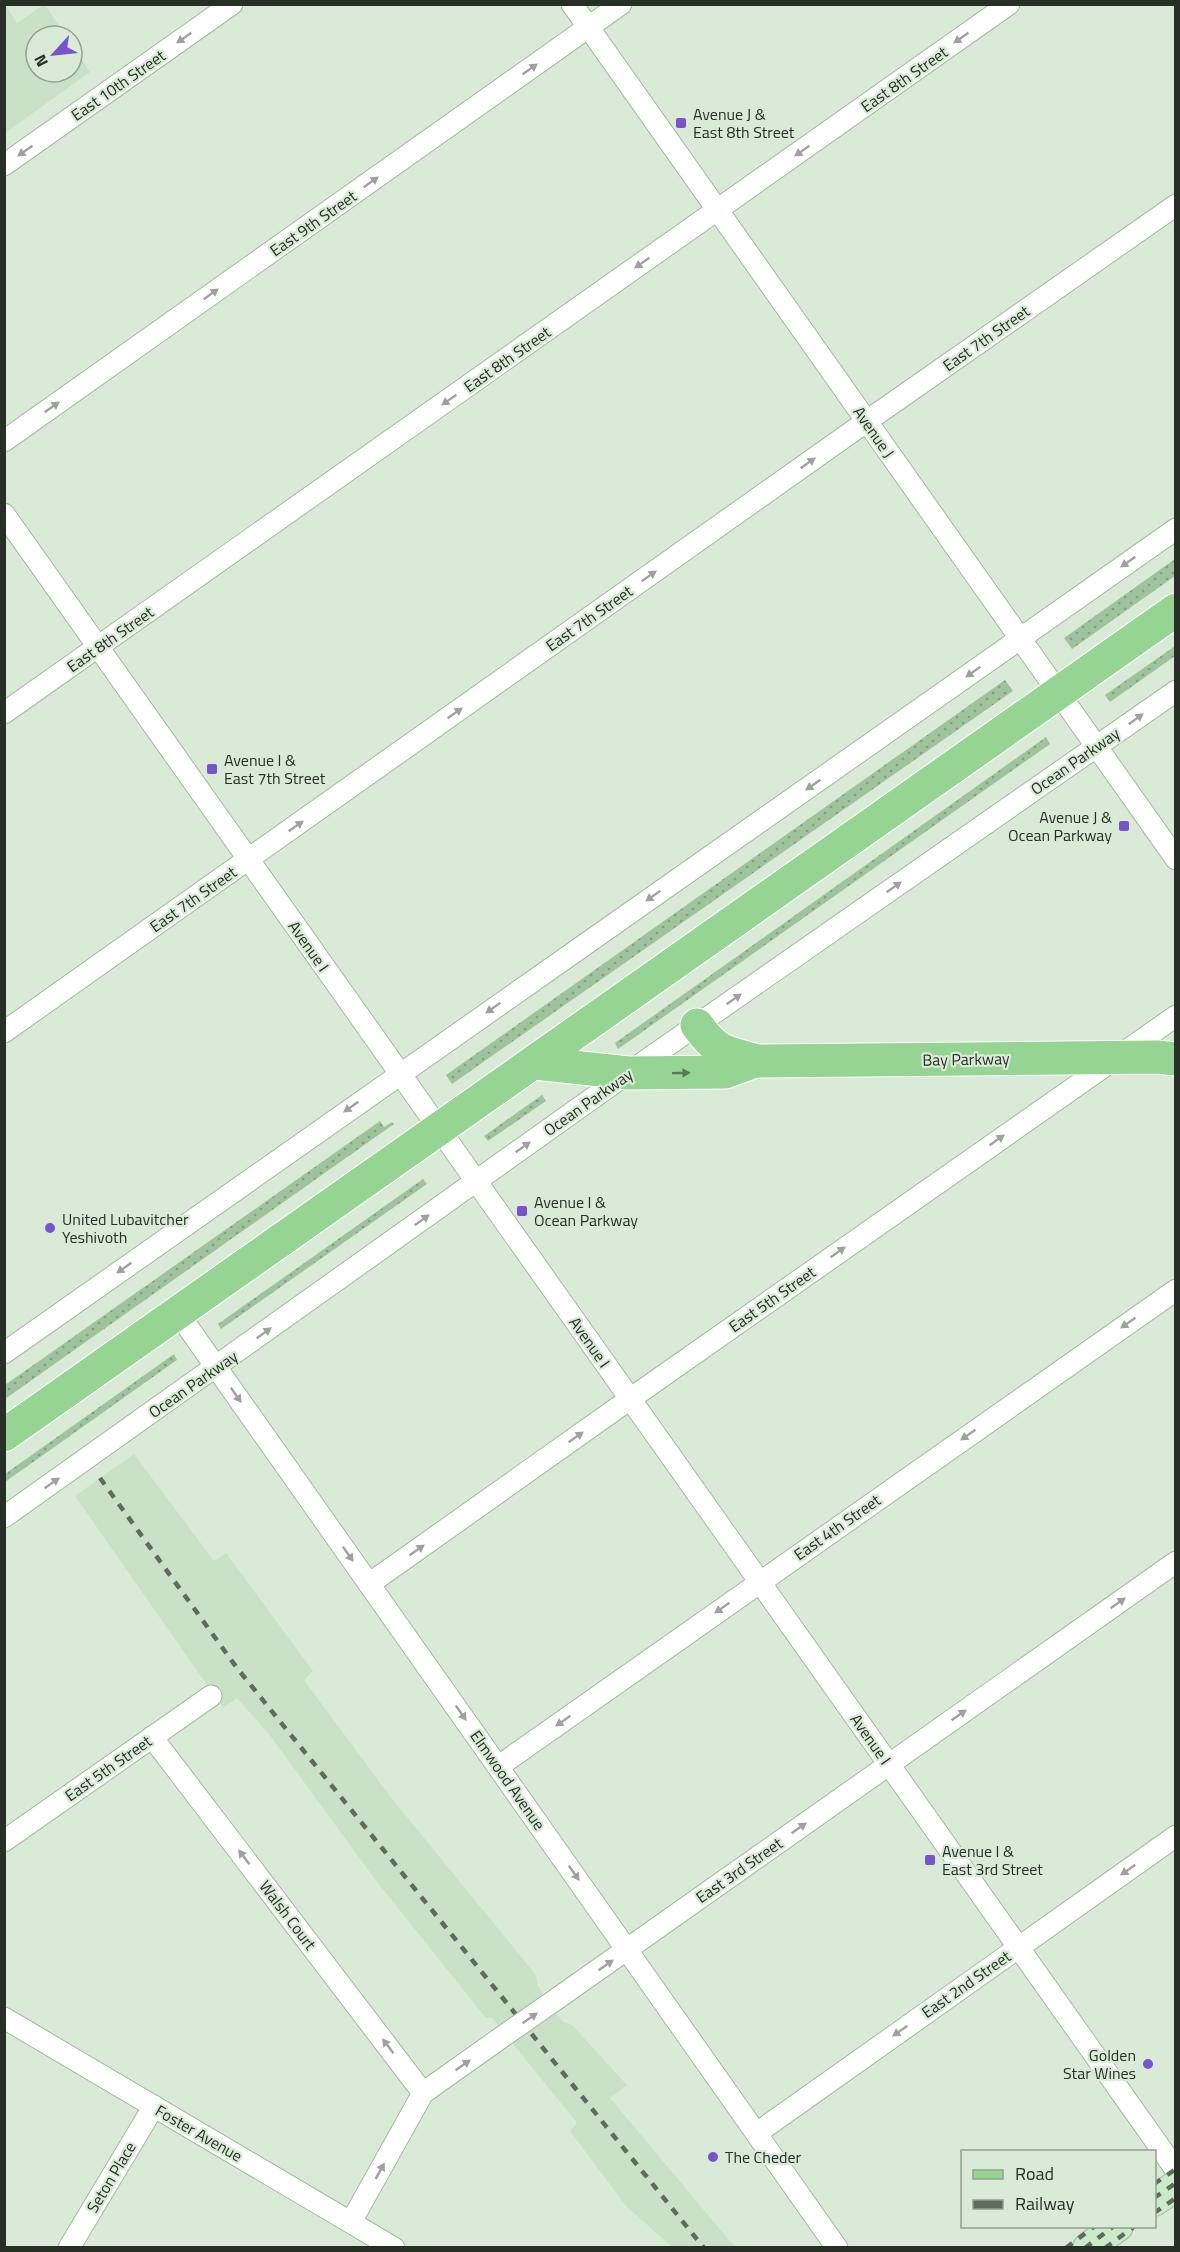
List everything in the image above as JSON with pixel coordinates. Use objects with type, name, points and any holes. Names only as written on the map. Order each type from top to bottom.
[{"type":"main road","points":[[4,1435],[1176,610]]},
{"type":"main road","name":"Bay Parkway","points":[[697,1025],[709,1042],[721,1051],[757,1061],[1118,1057],[1176,1059]]},
{"type":"main road","name":"Bay Parkway","points":[[535,1063],[628,1073],[725,1072],[757,1061]]},
{"type":"main road","points":[[1156,2200],[1176,2186]]},
{"type":"main road","points":[[1088,2247],[1115,2228]]},
{"type":"street","name":"East 10th Street","points":[[4,165],[232,4]]},
{"type":"street","name":"Avenue J","points":[[572,4],[1176,859]]},
{"type":"street","name":"East 9th Street","points":[[4,441],[621,4]]},
{"type":"street","name":"East 8th Street","points":[[4,713],[1009,4]]},
{"type":"street","name":"East 7th Street","points":[[4,1032],[1176,205]]},
{"type":"street","name":"Avenue I","points":[[4,514],[1176,2170]]},
{"type":"street","points":[[4,1353],[1176,528]]},
{"type":"street","name":"Ocean Parkway","points":[[4,1517],[628,1073],[1176,691]]},
{"type":"street","name":"East 5th Street","points":[[369,1584],[1176,1016]]},
{"type":"street","name":"East 4th Street","points":[[499,1766],[1176,1290]]},
{"type":"street","name":"Elmwood Avenue","points":[[178,1313],[837,2247]]},
{"type":"street","name":"East 3rd Street","points":[[351,2222],[423,2092],[1176,1562]]},
{"type":"street","name":"East 5th Street","points":[[4,1841],[211,1696]]},
{"type":"street","name":"Walsh Court","points":[[152,1737],[423,2092]]},
{"type":"street","name":"East 2nd Street","points":[[757,2133],[1176,1836]]},
{"type":"street","name":"Foster Avenue","points":[[4,2018],[394,2247]]},
{"type":"street","name":"Seton Place","points":[[69,2247],[154,2106]]},
{"type":"shaded area","points":[[5,5],[17,23],[45,5],[58,24],[24,24],[24,84],[73,84],[5,133]]},
{"type":"shaded area","points":[[84,63],[90,72],[84,76]]},
{"type":"shaded area","points":[[1175,559],[1175,576],[1072,649],[1064,638]]},
{"type":"shaded area","points":[[1175,646],[1175,656],[1110,702],[1105,695]]},
{"type":"shaded area","points":[[1005,680],[1013,691],[452,1084],[446,1075]]},
{"type":"shaded area","points":[[1046,737],[1050,744],[618,1049],[615,1043]]},
{"type":"shaded area","points":[[542,1095],[546,1101],[488,1141],[484,1136]]},
{"type":"shaded area","points":[[380,1121],[384,1127],[392,1122],[394,1124],[5,1399],[5,1385]]},
{"type":"shaded area","points":[[423,1179],[427,1184],[221,1329],[218,1324]]},
{"type":"shaded area","points":[[174,1354],[177,1360],[5,1482],[5,1474]]},
{"type":"shaded area","points":[[134,1454],[214,1561],[226,1553],[313,1671],[304,1680],[389,1795],[536,1975],[538,1986],[562,2021],[572,2025],[627,2085],[610,2098],[735,2247],[672,2247],[626,2206],[570,2131],[577,2123],[492,2018],[486,2018],[374,1878],[269,1734],[237,1698],[223,1708],[75,1496]]},
{"type":"railway","points":[[100,1478],[237,1668],[704,2248]]},
{"type":"railway","points":[[1156,2183],[1176,2169]]},
{"type":"railway","points":[[1156,2197],[1176,2183]]},
{"type":"railway","points":[[1156,2212],[1176,2198]]},
{"type":"railway","points":[[1066,2248],[1092,2228]]},
{"type":"railway","points":[[1085,2248],[1111,2228]]},
{"type":"railway","points":[[1105,2248],[1132,2228]]},
{"type":"place","name":"Avenue J & East 8th Street","points":[[681,123]]},
{"type":"place","name":"Avenue I & East 7th Street","points":[[212,769]]},
{"type":"place","name":"Avenue J & Ocean Parkway","points":[[1124,826]]},
{"type":"place","name":"Avenue I & Ocean Parkway","points":[[522,1211]]},
{"type":"place","name":"United Lubavitcher Yeshivoth","points":[[50,1228]]},
{"type":"place","name":"Avenue I & East 3rd Street","points":[[930,1860]]},
{"type":"place","name":"Golden Star Wines","points":[[1148,2064]]},
{"type":"place","name":"The Cheder","points":[[713,2157]]}]
